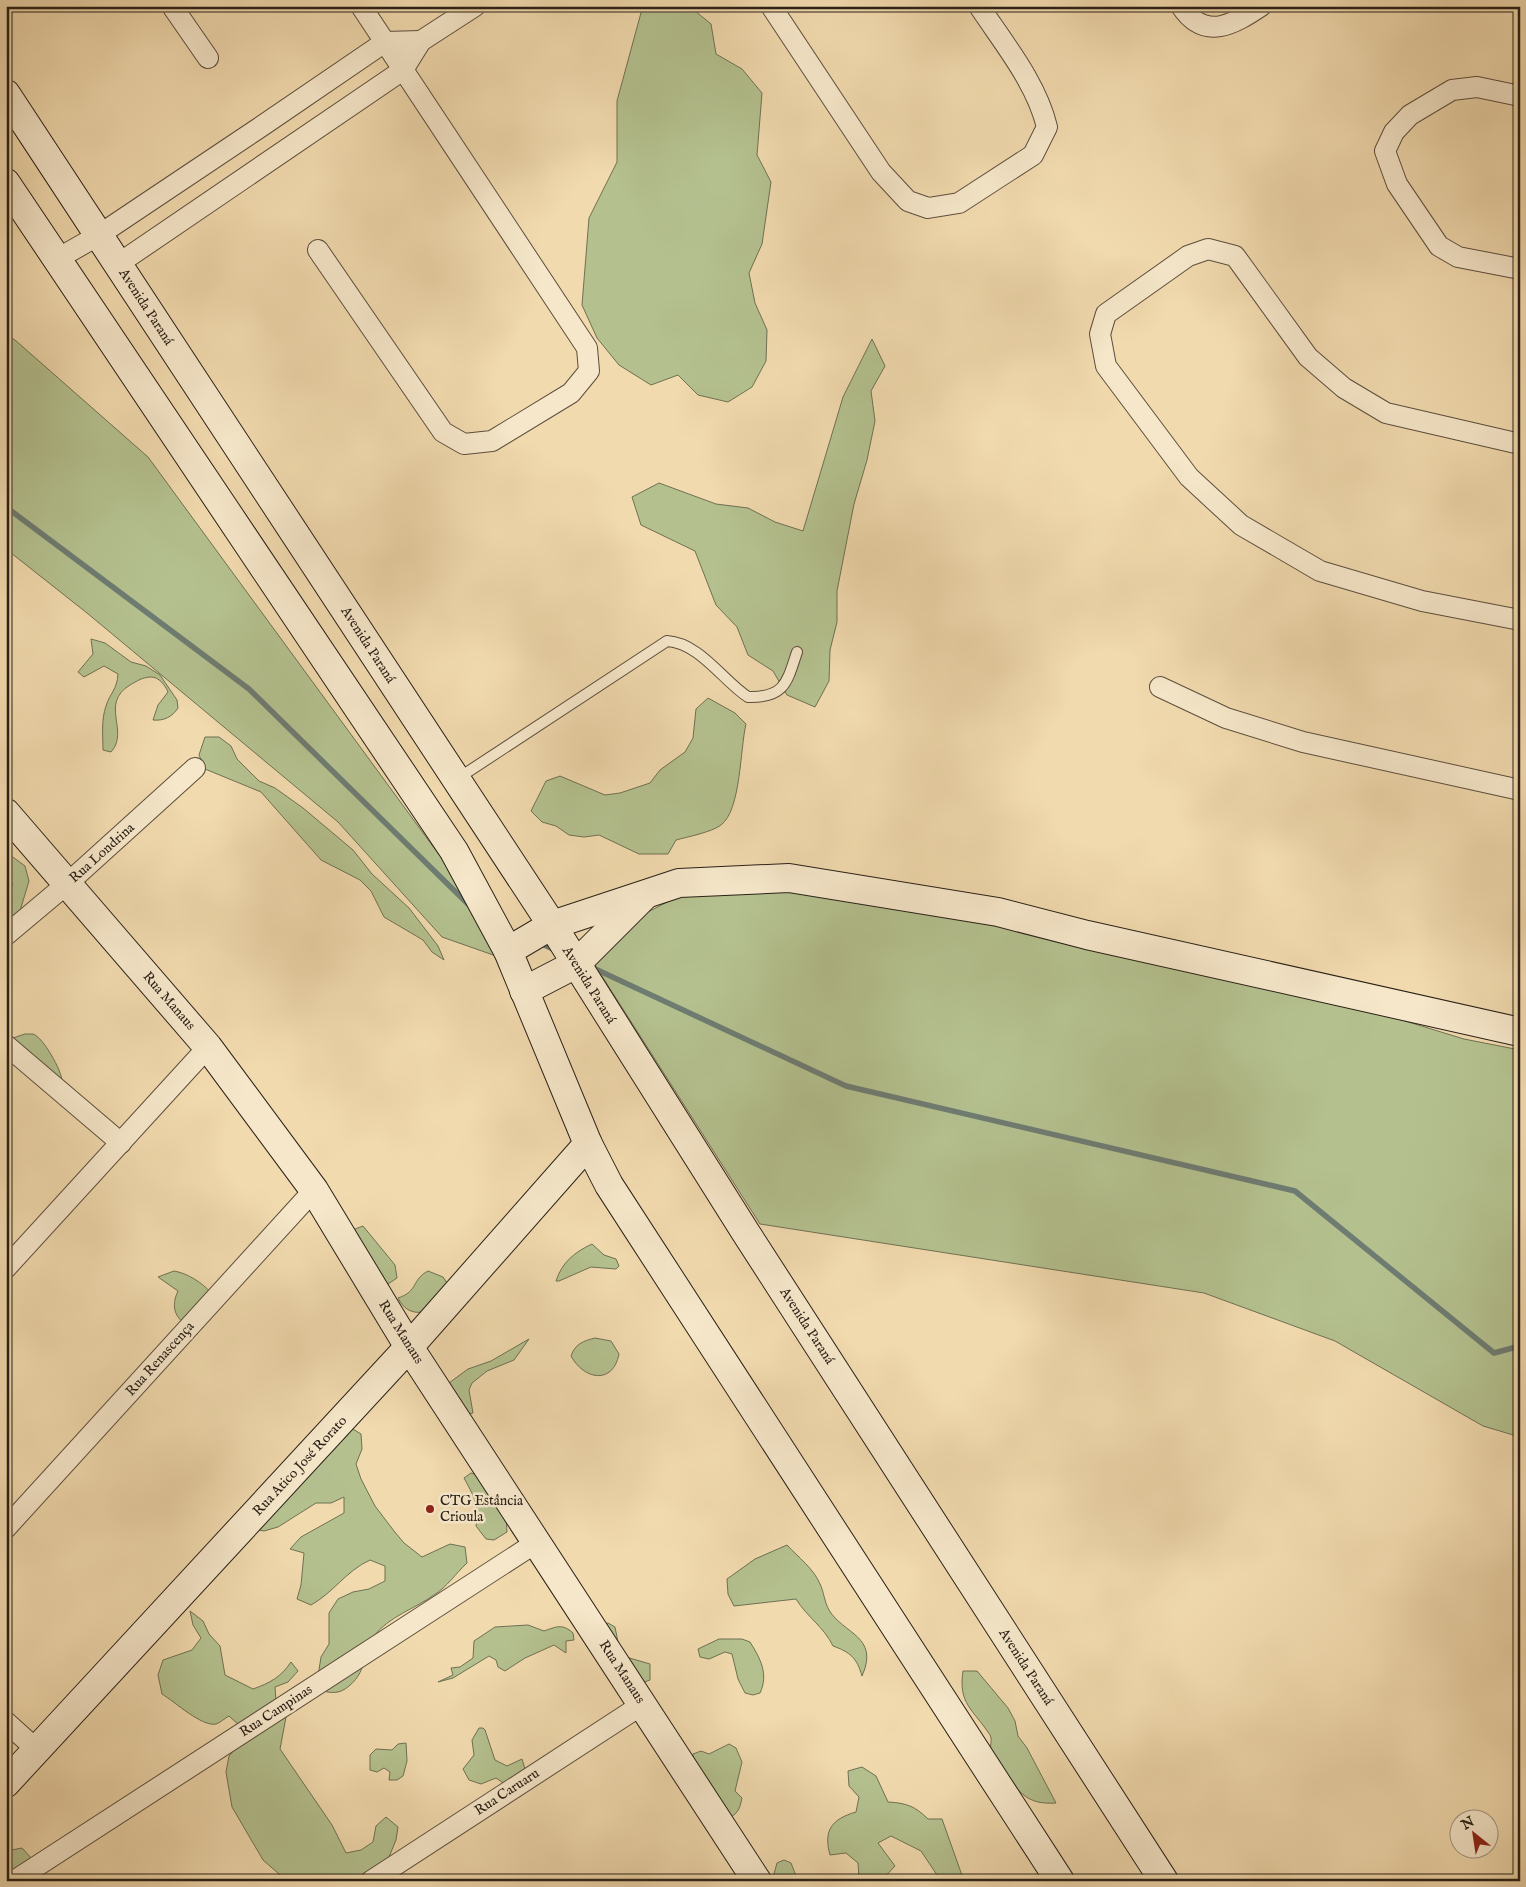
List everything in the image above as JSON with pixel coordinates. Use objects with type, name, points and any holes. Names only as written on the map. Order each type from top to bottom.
[{"type":"main road","name":"Avenida Paraná","points":[[6,94],[552,925],[757,1249],[1164,1881]]},
{"type":"main road","points":[[6,183],[454,851],[504,943],[588,1144],[609,1185],[1060,1881]]},
{"type":"main road","name":"Rua Manaus","points":[[6,813],[208,1047],[314,1190],[409,1347],[644,1704],[754,1880]]},
{"type":"main road","points":[[504,943],[648,892],[679,883],[789,878],[988,910],[1087,935],[1520,1032]]},
{"type":"main road","points":[[524,991],[576,964],[648,892]]},
{"type":"main road","name":"Rua Atico José Rorato","points":[[6,1783],[409,1347],[588,1144]]},
{"type":"street","points":[[172,6],[208,58]]},
{"type":"street","points":[[318,250],[443,432],[464,444],[492,441],[571,393],[589,371],[586,348],[361,6]]},
{"type":"street","points":[[118,264],[403,70],[421,41],[475,6]]},
{"type":"street","points":[[771,6],[881,172],[908,201],[928,208],[960,203],[1033,155],[1048,127],[1042,107],[1027,78],[979,6]]},
{"type":"street","points":[[1181,6],[1186,14],[1199,24],[1214,27],[1234,24],[1261,6]]},
{"type":"street","points":[[58,259],[99,235],[384,42],[421,41]]},
{"type":"street","points":[[1520,96],[1477,87],[1452,90],[1410,115],[1394,132],[1385,151],[1397,184],[1440,246],[1458,257],[1520,269]]},
{"type":"street","points":[[298,101],[317,129]]},
{"type":"street","points":[[215,157],[234,186]]},
{"type":"street","points":[[1520,444],[1386,413],[1344,388],[1308,357],[1235,256],[1208,250],[1188,256],[1106,314],[1100,334],[1106,366],[1128,398],[1189,477],[1240,525],[1320,571],[1422,601],[1520,620]]},
{"type":"street","points":[[1160,686],[1226,718],[1302,742],[1520,790]]},
{"type":"street","name":"Rua Londrina","points":[[6,935],[68,883],[195,768]]},
{"type":"street","points":[[6,1045],[121,1143]]},
{"type":"street","points":[[6,1268],[208,1047]]},
{"type":"street","name":"Rua Renascença","points":[[6,1528],[314,1190]]},
{"type":"street","name":"Rua Campinas","points":[[14,1881],[538,1542]]},
{"type":"street","name":"Rua Caruaru","points":[[371,1881],[644,1704]]},
{"type":"street","points":[[6,1722],[37,1750]]},
{"type":"lane","points":[[456,780],[667,641],[675,642],[701,656],[718,674],[748,697],[772,696],[787,683],[797,652]]},
{"type":"green space","points":[[689,6],[711,24],[716,54],[742,69],[762,93],[757,155],[771,182],[762,244],[749,273],[755,303],[767,330],[766,361],[752,387],[728,402],[698,395],[678,375],[651,385],[619,365],[597,338],[582,305],[589,218],[617,162],[617,101],[642,9]]},
{"type":"green space","points":[[6,335],[15,340],[148,457],[459,882],[496,956],[442,937],[338,822],[87,613],[6,549]]},
{"type":"green space","points":[[872,339],[885,366],[871,391],[875,421],[867,460],[854,504],[837,591],[837,622],[830,650],[829,681],[815,707],[787,695],[773,671],[748,655],[737,627],[716,605],[695,551],[641,525],[632,497],[659,483],[716,504],[748,508],[775,522],[803,531],[843,397]]},
{"type":"green space","points":[[91,639],[105,643],[131,662],[146,666],[160,675],[177,700],[178,708],[173,714],[164,719],[153,720],[158,705],[168,692],[159,680],[154,677],[143,678],[121,692],[115,709],[118,735],[116,744],[111,752],[103,750],[103,722],[104,711],[115,688],[118,674],[104,666],[84,677],[78,672],[93,654]]},
{"type":"green space","points":[[708,698],[735,713],[746,724],[736,793],[728,817],[717,828],[676,840],[668,854],[639,854],[599,835],[584,837],[569,835],[556,826],[542,822],[531,811],[546,781],[560,776],[605,795],[620,793],[650,783],[660,770],[685,752],[693,738],[696,709]]},
{"type":"green space","points":[[205,737],[219,737],[231,746],[237,759],[259,781],[275,788],[303,808],[353,850],[372,874],[409,908],[438,946],[444,960],[432,952],[423,940],[384,917],[371,891],[360,880],[321,860],[261,792],[205,769],[199,755]]},
{"type":"green space","points":[[6,852],[25,866],[29,881],[20,911],[6,921],[6,891],[13,885],[6,871]]},
{"type":"green space","points":[[799,889],[1088,924],[1464,1039],[1520,1050],[1520,1437],[1483,1426],[1335,1341],[1204,1293],[760,1224],[591,959],[640,916],[687,892]]},
{"type":"green space","points":[[25,1034],[33,1034],[42,1041],[55,1063],[62,1081],[13,1038]]},
{"type":"green space","points":[[363,1226],[395,1265],[397,1278],[385,1286],[350,1235],[355,1229]]},
{"type":"green space","points":[[592,1244],[604,1255],[616,1259],[619,1266],[616,1269],[591,1267],[556,1281],[562,1268],[570,1258]]},
{"type":"green space","points":[[174,1271],[194,1279],[211,1293],[185,1324],[178,1317],[174,1305],[178,1291],[158,1277]]},
{"type":"green space","points":[[428,1271],[443,1277],[447,1283],[423,1312],[411,1311],[402,1305],[398,1298],[409,1292],[419,1278]]},
{"type":"green space","points":[[595,1338],[611,1341],[619,1354],[616,1364],[605,1375],[590,1374],[583,1370],[571,1356],[580,1344]]},
{"type":"green space","points":[[529,1339],[514,1360],[487,1371],[472,1383],[469,1390],[473,1413],[465,1415],[449,1391],[449,1383],[468,1369],[491,1361]]},
{"type":"green space","points":[[348,1426],[361,1434],[362,1449],[356,1464],[361,1479],[375,1506],[404,1543],[422,1557],[450,1544],[465,1547],[467,1563],[439,1592],[394,1618],[380,1629],[370,1642],[362,1669],[353,1683],[338,1692],[331,1692],[316,1689],[321,1657],[329,1644],[329,1613],[338,1599],[353,1592],[369,1589],[385,1581],[385,1566],[370,1560],[354,1570],[311,1605],[297,1599],[301,1585],[304,1553],[290,1549],[301,1537],[344,1513],[344,1497],[331,1503],[316,1503],[278,1527],[264,1531],[249,1528]]},
{"type":"green space","points":[[471,1473],[478,1475],[506,1516],[507,1532],[494,1540],[486,1539],[476,1526],[477,1513],[475,1501],[464,1478]]},
{"type":"green space","points":[[787,1545],[814,1573],[821,1587],[827,1607],[835,1618],[858,1637],[863,1644],[866,1652],[866,1663],[862,1676],[852,1656],[833,1646],[825,1633],[796,1599],[734,1606],[728,1594],[727,1579],[755,1559]]},
{"type":"green space","points":[[190,1611],[203,1621],[209,1634],[220,1646],[225,1675],[253,1689],[275,1679],[291,1662],[298,1671],[288,1682],[275,1687],[276,1702],[286,1717],[280,1749],[332,1825],[346,1853],[361,1850],[373,1842],[376,1826],[386,1817],[398,1827],[396,1840],[384,1869],[367,1881],[287,1881],[263,1860],[232,1807],[226,1772],[229,1756],[239,1744],[240,1726],[229,1716],[216,1724],[203,1722],[162,1694],[158,1675],[163,1660],[192,1650],[201,1638],[193,1625]]},
{"type":"green space","points":[[608,1623],[615,1627],[620,1652],[626,1657],[650,1664],[650,1680],[639,1684],[599,1625]]},
{"type":"green space","points":[[528,1625],[544,1631],[559,1627],[566,1628],[573,1633],[574,1640],[566,1641],[566,1653],[554,1645],[525,1658],[505,1671],[498,1667],[496,1660],[489,1656],[453,1678],[438,1682],[453,1675],[451,1668],[460,1667],[473,1658],[474,1641],[495,1627]]},
{"type":"green space","points":[[719,1639],[742,1639],[750,1642],[762,1666],[764,1679],[760,1693],[753,1695],[745,1693],[738,1679],[732,1654],[725,1652],[709,1659],[700,1657],[698,1649]]},
{"type":"green space","points":[[963,1671],[977,1671],[1008,1708],[1015,1721],[1018,1736],[1027,1748],[1056,1803],[1037,1802],[1024,1795],[995,1760],[991,1751],[990,1735],[968,1706],[965,1699],[962,1682]]},
{"type":"green space","points":[[479,1728],[485,1730],[495,1760],[507,1766],[522,1759],[525,1769],[505,1784],[496,1778],[481,1784],[469,1780],[463,1769],[474,1755],[472,1740]]},
{"type":"green space","points":[[406,1743],[407,1761],[403,1776],[397,1780],[389,1780],[390,1772],[384,1768],[377,1772],[370,1770],[370,1755],[376,1749],[392,1750],[398,1744]]},
{"type":"green space","points":[[729,1744],[736,1748],[742,1762],[735,1791],[742,1798],[739,1809],[731,1817],[693,1771],[693,1754],[701,1751],[709,1754]]},
{"type":"green space","points":[[862,1767],[876,1776],[888,1802],[910,1806],[928,1819],[942,1819],[964,1881],[941,1881],[921,1851],[891,1836],[878,1843],[895,1866],[881,1881],[864,1881],[859,1878],[858,1863],[846,1853],[830,1855],[828,1839],[831,1827],[841,1818],[856,1812],[859,1797],[849,1786],[848,1771]]},
{"type":"green space","points":[[22,1848],[32,1859],[6,1881],[6,1851]]},
{"type":"green space","points":[[784,1860],[791,1863],[798,1881],[772,1881],[777,1863]]},
{"type":"waterway","points":[[6,507],[249,689],[471,907]]},
{"type":"waterway","points":[[538,942],[557,951]]},
{"type":"waterway","points":[[591,967],[846,1086],[1295,1191],[1494,1353],[1520,1346]]},
{"type":"place","name":"CTG Estância Crioula","points":[[430,1509]]}]
